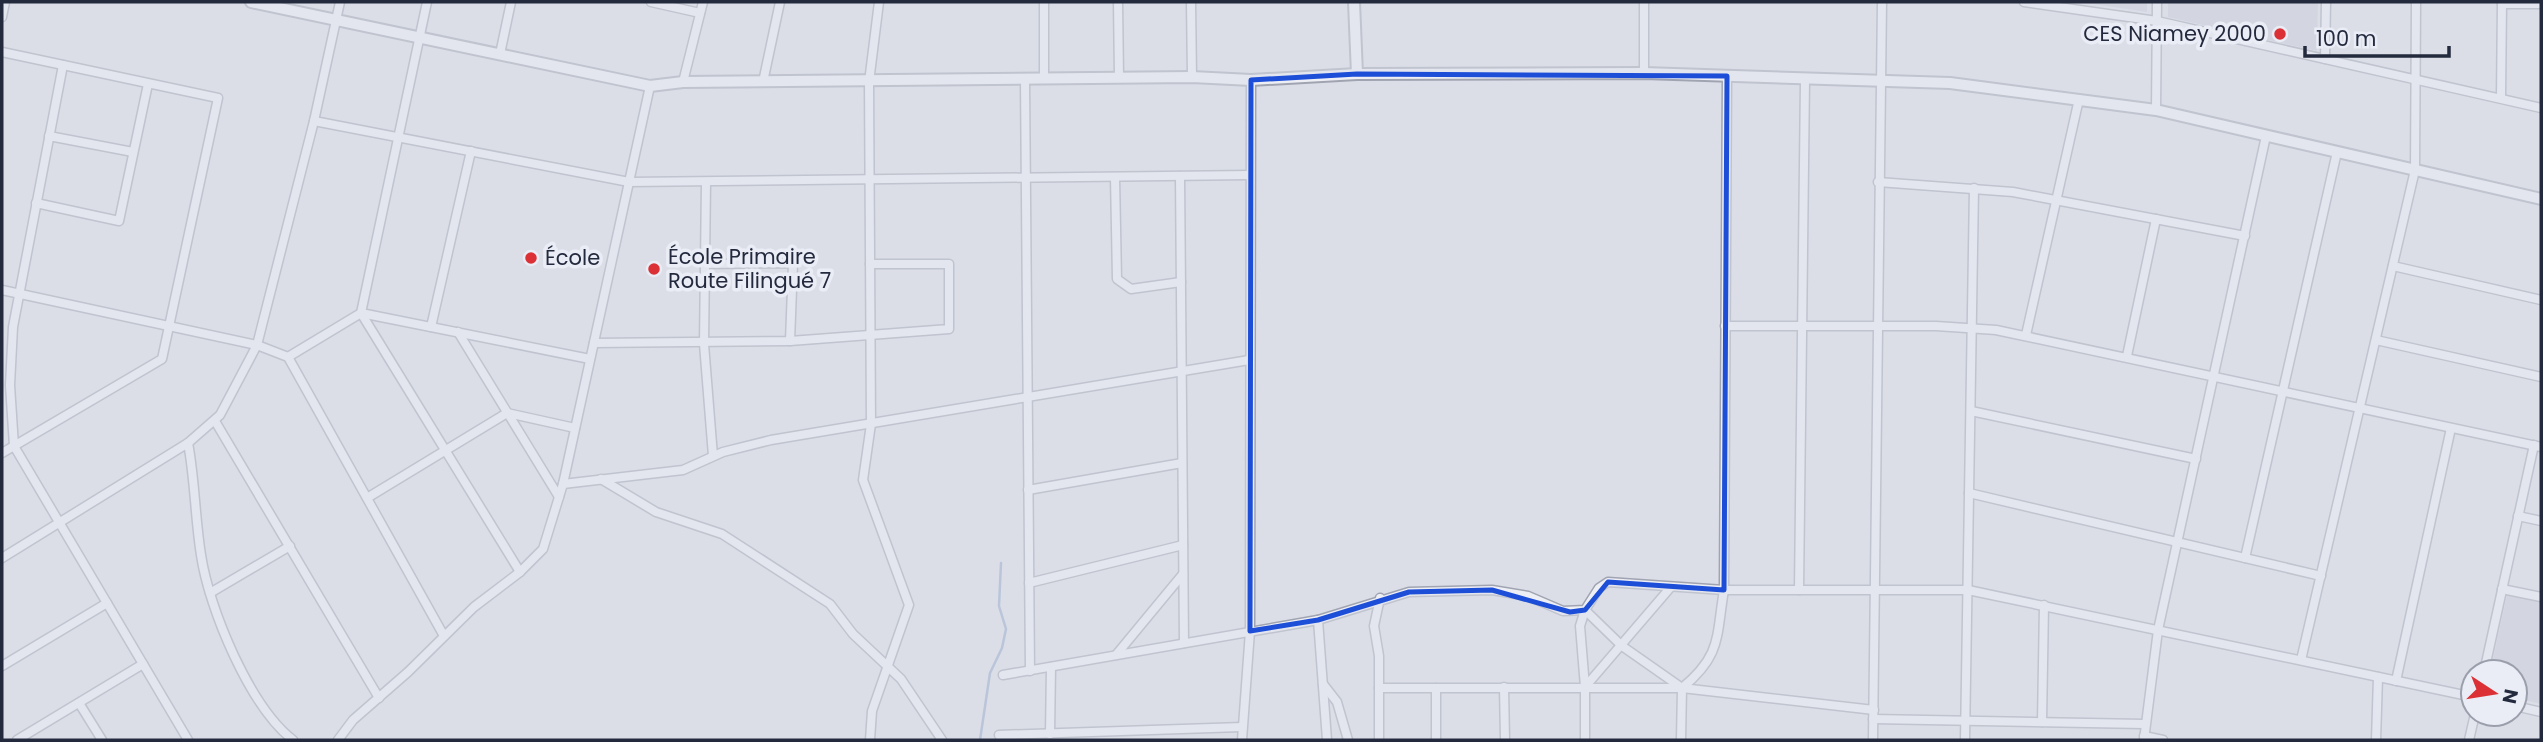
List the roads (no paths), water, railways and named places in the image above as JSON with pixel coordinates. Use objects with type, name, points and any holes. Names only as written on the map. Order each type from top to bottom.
[{"type":"street","points":[[2,17],[5,2]]},
{"type":"street","points":[[252,2],[650,86],[683,82],[1192,77],[1251,80],[1357,74],[1644,73],[1881,83],[1950,83],[2156,110],[2541,199]]},
{"type":"street","points":[[2,558],[188,443],[215,421],[257,345],[314,121],[340,2]]},
{"type":"street","points":[[427,2],[361,313],[520,572]]},
{"type":"street","points":[[500,54],[511,2]]},
{"type":"street","points":[[651,2],[701,13]]},
{"type":"street","points":[[683,82],[703,2]]},
{"type":"street","points":[[763,82],[780,2]]},
{"type":"street","points":[[870,740],[872,711],[909,605],[863,480],[871,424],[869,82],[879,2]]},
{"type":"street","points":[[1044,2],[1044,78]]},
{"type":"street","points":[[1118,2],[1119,78]]},
{"type":"street","points":[[1191,2],[1192,77]]},
{"type":"street","points":[[1354,2],[1357,74]]},
{"type":"street","points":[[1644,2],[1644,73]]},
{"type":"street","points":[[1873,740],[1882,2]]},
{"type":"street","points":[[2024,2],[2157,21],[2541,108]]},
{"type":"street","points":[[2156,110],[2157,2]]},
{"type":"street","points":[[2325,59],[2326,2]]},
{"type":"street","points":[[2301,660],[2415,170],[2416,2]]},
{"type":"street","points":[[2501,98],[2502,3],[2541,4]]},
{"type":"street","points":[[2,52],[218,98],[162,359],[2,453]]},
{"type":"street","points":[[64,65],[17,294],[10,385],[14,446],[188,740]]},
{"type":"street","points":[[1681,740],[1682,688],[1703,671],[1713,656],[1724,590],[1727,76]]},
{"type":"street","points":[[1025,80],[1030,671]]},
{"type":"street","points":[[1242,740],[1250,631],[1251,80]]},
{"type":"street","points":[[1799,590],[1805,80]]},
{"type":"street","points":[[36,203],[119,221],[148,83]]},
{"type":"street","points":[[338,740],[353,720],[543,549],[563,484],[650,86]]},
{"type":"street","points":[[2026,335],[2079,99]]},
{"type":"street","points":[[314,121],[629,182],[1250,176]]},
{"type":"street","points":[[49,136],[133,152]]},
{"type":"street","points":[[2163,740],[2144,738],[2158,630],[2266,136]]},
{"type":"street","points":[[430,327],[471,151]]},
{"type":"street","points":[[2245,558],[2337,152]]},
{"type":"street","points":[[1180,176],[1184,643]]},
{"type":"street","points":[[1115,177],[1117,279],[1131,289],[1181,282]]},
{"type":"street","points":[[706,181],[704,344],[713,456]]},
{"type":"street","points":[[1878,182],[1974,188],[2056,200],[2245,236]]},
{"type":"street","points":[[1965,740],[1974,188]]},
{"type":"street","points":[[2127,356],[2156,219]]},
{"type":"street","points":[[705,264],[793,263],[790,341]]},
{"type":"street","points":[[594,342],[704,344],[790,341],[949,329],[949,264],[870,264]]},
{"type":"street","points":[[2393,266],[2541,300]]},
{"type":"street","points":[[2,290],[257,345],[288,357],[444,636]]},
{"type":"street","points":[[288,357],[361,313],[590,359]]},
{"type":"street","points":[[1725,326],[1972,328],[2026,335],[2537,446],[2518,516],[2487,658]]},
{"type":"street","points":[[458,332],[559,497]]},
{"type":"street","points":[[2376,340],[2541,377]]},
{"type":"street","points":[[563,484],[683,471],[713,456],[771,440],[1249,360]]},
{"type":"street","points":[[1970,411],[2196,459]]},
{"type":"street","points":[[367,498],[507,413],[575,428]]},
{"type":"street","points":[[215,421],[379,698]]},
{"type":"street","points":[[2396,681],[2451,428]]},
{"type":"street","points":[[188,443],[201,555],[210,593],[250,688],[271,722],[289,739]]},
{"type":"street","points":[[1028,490],[1182,463]]},
{"type":"street","points":[[601,479],[656,512],[722,534],[830,604],[853,634],[889,667],[930,719],[942,740]]},
{"type":"street","points":[[1969,493],[2320,576]]},
{"type":"street","points":[[2518,516],[2541,521]]},
{"type":"street","points":[[1029,583],[1183,545]]},
{"type":"street","points":[[210,593],[289,546]]},
{"type":"street","points":[[1116,655],[1183,573]]},
{"type":"street","points":[[1585,740],[1585,687],[1580,634],[1585,611],[1599,587],[1608,582],[1724,590],[1968,590],[2459,694]]},
{"type":"street","points":[[1585,687],[1670,588]]},
{"type":"street","points":[[2502,589],[2541,597]]},
{"type":"street","points":[[1003,675],[1318,620],[1380,598],[1409,592],[1492,590],[1528,596],[1563,611],[1585,611],[1622,646],[1682,688]]},
{"type":"street","points":[[1379,740],[1374,614],[1380,598]]},
{"type":"street","points":[[2,666],[107,603]]},
{"type":"street","points":[[2042,722],[2044,605]]},
{"type":"street","points":[[1318,620],[1327,740]]},
{"type":"street","points":[[17,740],[144,664]]},
{"type":"street","points":[[1050,734],[1051,667]]},
{"type":"street","points":[[2376,740],[2378,677]]},
{"type":"street","points":[[1322,684],[1337,702],[1348,740]]},
{"type":"street","points":[[1504,687],[1504,740]]},
{"type":"street","points":[[1379,688],[1682,688],[1873,715],[1966,721],[2144,724]]},
{"type":"street","points":[[1436,688],[1436,740]]},
{"type":"street","points":[[79,703],[102,740]]},
{"type":"street","points":[[999,735],[1050,734],[1070,737],[1242,727]]},
{"type":"street","points":[[1155,740],[1156,730]]},
{"type":"waterway","points":[[980,740],[990,673],[1002,648],[1006,629],[999,606],[1001,563]]},
{"type":"place","name":"CES Niamey 2000","points":[[2280,34]]},
{"type":"place","name":"École","points":[[531,258]]},
{"type":"place","name":"École Primaire Route Filingué 7","points":[[654,269]]}]
